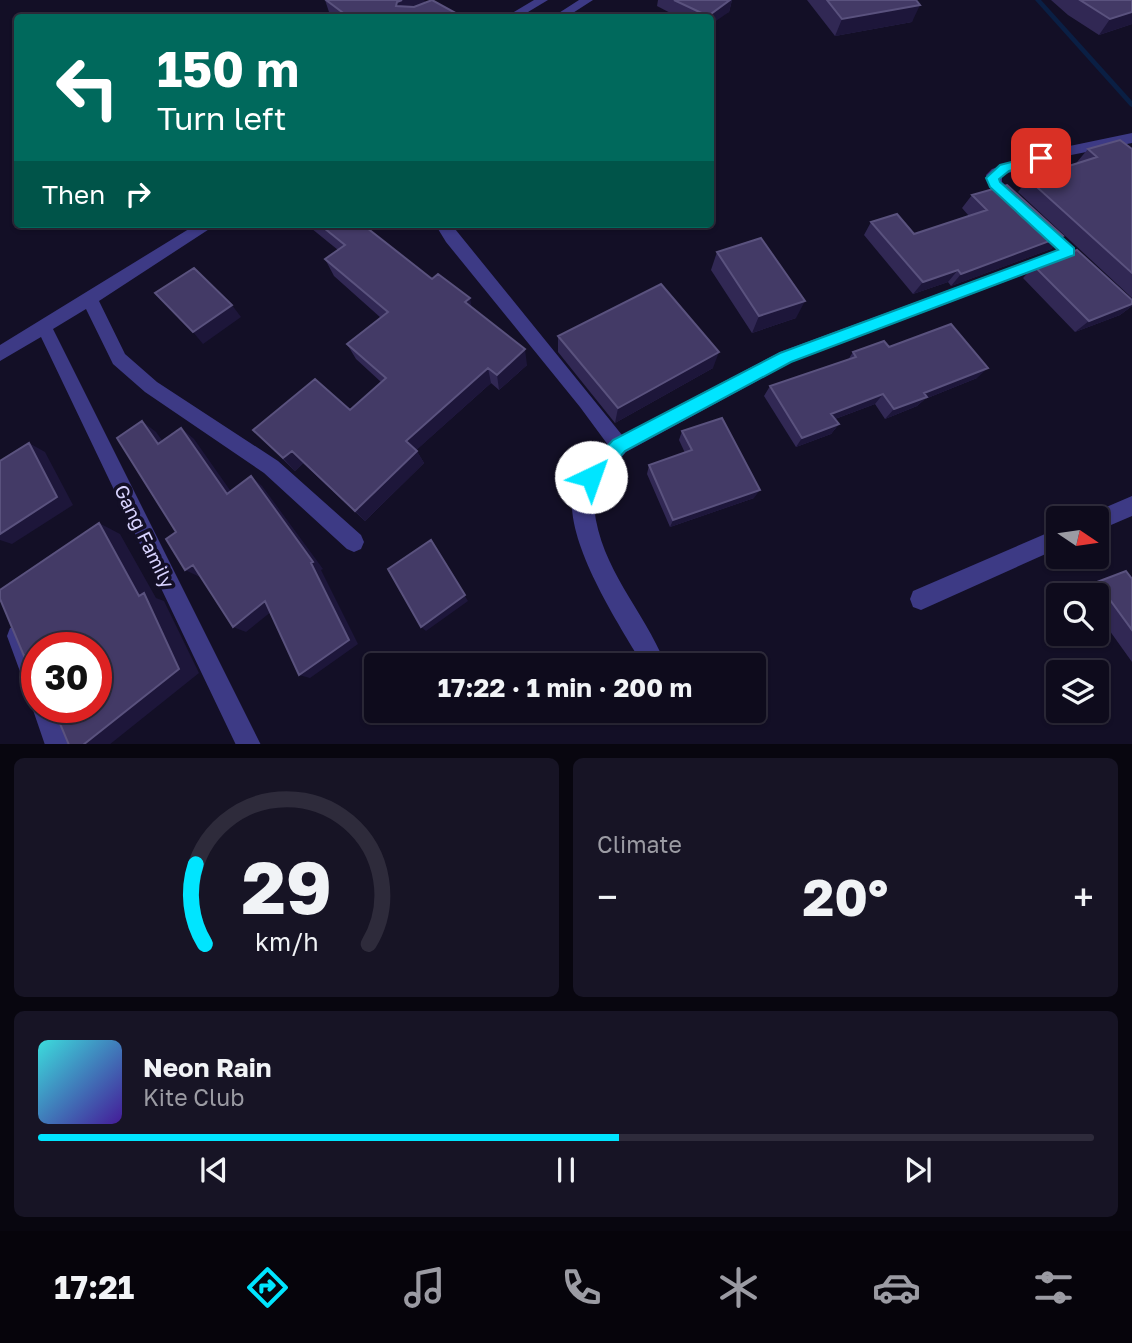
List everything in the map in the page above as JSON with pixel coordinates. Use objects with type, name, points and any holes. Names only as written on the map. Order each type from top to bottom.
[{"type":"street","points":[[516,14],[542,0]]},
{"type":"street","points":[[563,14],[587,0]]},
{"type":"street","points":[[1031,216],[995,184],[993,175],[1004,168],[1060,153],[1132,138]]},
{"type":"street","points":[[0,354],[203,228]]},
{"type":"street","points":[[446,228],[586,401],[619,446]]},
{"type":"street","points":[[649,653],[593,554],[583,525],[583,488],[619,446],[786,358],[1068,251]]},
{"type":"street","points":[[90,299],[119,359],[151,387],[271,467],[354,542]]},
{"type":"street","name":"Gang Family","points":[[44,327],[129,505],[249,744]]},
{"type":"street","points":[[1110,515],[1132,506]]},
{"type":"street","points":[[921,599],[1046,544]]},
{"type":"street","points":[[9,612],[21,645]]},
{"type":"street","points":[[50,723],[57,744]]},
{"type":"building","points":[[326,0],[402,0],[397,2],[396,6],[414,7],[432,0],[458,14],[345,14]]},
{"type":"building","points":[[674,0],[730,0],[711,14],[704,14]]},
{"type":"building","points":[[827,0],[916,0],[920,5],[842,19]]},
{"type":"building","points":[[1080,0],[1132,0],[1132,12],[1110,19]]},
{"type":"building","points":[[1120,140],[1132,149],[1132,273],[1028,179],[1097,157],[1088,149]]},
{"type":"building","points":[[1007,185],[1063,236],[961,274],[958,270],[923,282],[871,222],[897,214],[914,234],[987,210],[972,195]]},
{"type":"building","points":[[324,228],[367,228],[432,279],[438,274],[470,298],[465,302],[525,349],[497,375],[488,368],[406,441],[417,451],[355,511],[292,451],[283,458],[253,430],[315,379],[350,410],[386,378],[347,344],[388,312],[325,259],[345,245]]},
{"type":"building","points":[[761,238],[805,301],[759,316],[717,252]]},
{"type":"building","points":[[1077,250],[1132,300],[1132,304],[1089,321],[1034,266]]},
{"type":"building","points":[[194,268],[232,305],[193,332],[155,293]]},
{"type":"building","points":[[661,284],[719,352],[618,408],[558,336]]},
{"type":"building","points":[[951,324],[988,368],[924,393],[927,397],[894,409],[883,394],[831,414],[839,424],[802,438],[770,386],[856,357],[853,352],[884,341],[889,347]]},
{"type":"building","points":[[722,418],[760,490],[673,520],[649,465],[692,450],[682,431]]},
{"type":"building","points":[[142,421],[158,444],[181,428],[227,494],[251,476],[313,562],[311,563],[349,640],[299,675],[265,601],[233,627],[193,565],[185,570],[166,539],[176,532],[117,438]]},
{"type":"building","points":[[29,443],[57,497],[0,534],[0,461]]},
{"type":"building","points":[[99,523],[139,596],[144,593],[179,669],[112,722],[112,632],[21,632],[21,649],[0,599],[0,590]]},
{"type":"building","points":[[431,540],[465,595],[421,627],[388,569]]},
{"type":"building","points":[[1126,571],[1132,579],[1132,630],[1109,598],[1109,583],[1097,582]]},
{"type":"building","points":[[60,723],[111,723],[84,744],[69,744]]},
{"type":"waterway","points":[[1038,0],[1132,105]]},
{"type":"route","points":[[591,477],[619,446],[786,358],[1069,252],[995,184],[993,178],[993,175],[1004,168],[1041,158]]}]
